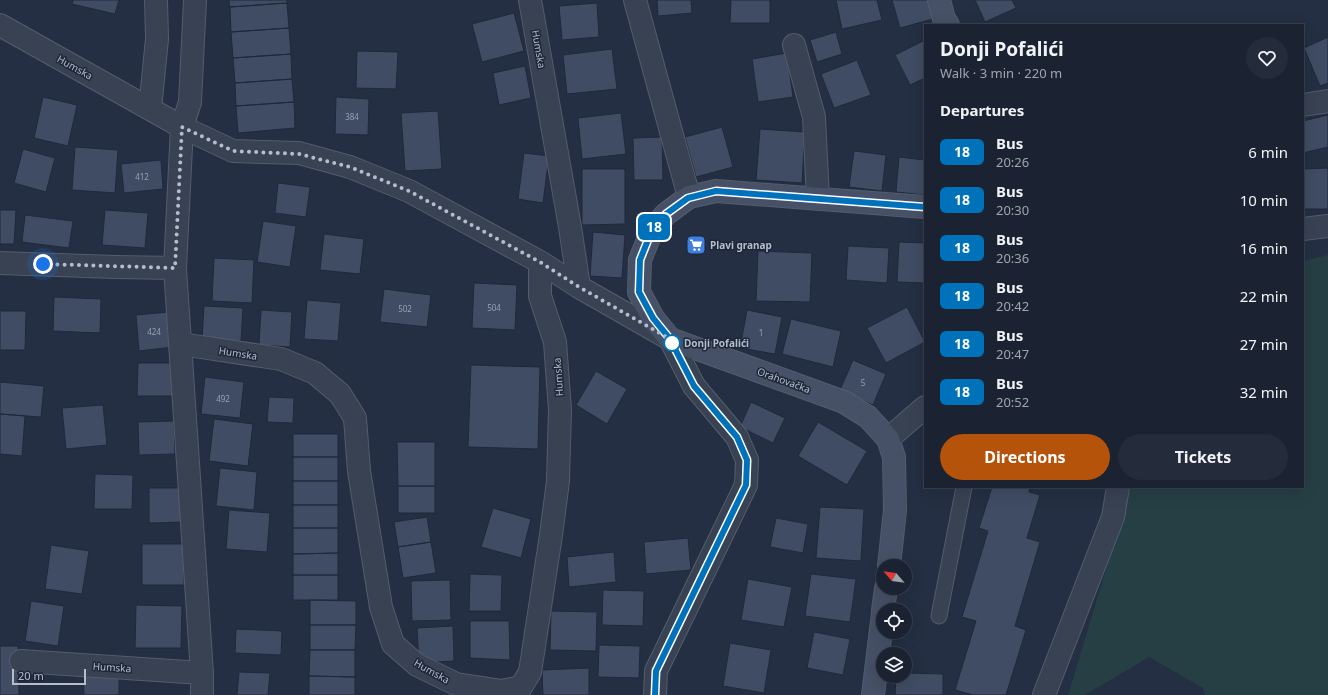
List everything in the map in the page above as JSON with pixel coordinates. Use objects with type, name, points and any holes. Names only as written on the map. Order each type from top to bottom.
[{"type":"street","points":[[150,109],[157,39],[156,0]]},
{"type":"street","points":[[195,0],[190,102],[182,127],[175,268],[202,672],[202,695]]},
{"type":"street","name":"Humska","points":[[530,0],[570,227],[579,287]]},
{"type":"street","points":[[634,0],[688,198]]},
{"type":"street","points":[[939,0],[944,19],[947,24]]},
{"type":"street","name":"Humska","points":[[0,25],[182,127],[233,151],[299,154],[350,167],[409,191],[540,262],[579,287],[670,339]]},
{"type":"street","points":[[794,45],[814,117],[818,199]]},
{"type":"street","points":[[1304,105],[1328,101]]},
{"type":"street","points":[[654,695],[656,671],[746,485],[747,460],[737,437],[694,386],[670,339],[653,318],[639,292],[640,260],[652,230],[666,214],[688,198],[716,191],[924,206]]},
{"type":"street","points":[[1304,229],[1328,226]]},
{"type":"street","name":"Humska","points":[[181,344],[281,359],[315,373],[340,394],[355,418],[359,471],[381,607],[393,644],[417,665],[456,684],[502,691],[521,687],[530,672],[558,481],[560,410],[556,342],[540,296],[540,262]]},
{"type":"street","points":[[0,263],[175,268]]},
{"type":"street","name":"Orahovačka","points":[[670,339],[844,402],[868,417],[888,439]]},
{"type":"street","points":[[890,559],[896,510],[896,484],[894,457],[888,439],[924,408]]},
{"type":"street","points":[[1044,695],[1113,517],[1118,488]]},
{"type":"street","points":[[873,695],[880,639]]},
{"type":"street","name":"Humska","points":[[21,661],[202,672]]},
{"type":"lane","points":[[939,616],[964,488]]},
{"type":"green space","points":[[1328,255],[1328,695],[1205,695],[1203,688],[1149,657],[1085,695],[1068,695],[1131,488],[1304,488],[1304,261]]},
{"type":"building","points":[[73,0],[119,0],[115,14],[72,4]]},
{"type":"building","points":[[229,0],[287,0],[287,3],[230,7]]},
{"type":"building","points":[[657,0],[691,0],[692,13],[658,16]]},
{"type":"building","points":[[731,0],[770,0],[770,23],[730,23]]},
{"type":"building","points":[[836,0],[877,0],[882,20],[842,29]]},
{"type":"building","points":[[892,0],[928,0],[933,19],[900,28]]},
{"type":"building","points":[[975,0],[1012,0],[1016,8],[985,22]]},
{"type":"building","points":[[287,3],[289,28],[231,32],[230,7]]},
{"type":"building","points":[[597,3],[599,37],[562,40],[559,6]]},
{"type":"building","points":[[514,13],[524,51],[482,62],[472,24]]},
{"type":"building","points":[[289,28],[291,54],[233,58],[231,32]]},
{"type":"building","points":[[836,32],[842,54],[817,62],[810,40]]},
{"type":"building","points":[[1328,37],[1328,83],[1320,86],[1304,48]]},
{"type":"building","points":[[924,40],[924,78],[910,85],[895,55]]},
{"type":"building","points":[[612,49],[617,89],[567,94],[563,55]]},
{"type":"building","points":[[357,51],[398,52],[396,89],[356,88]]},
{"type":"building","points":[[787,53],[793,97],[758,102],[752,59]]},
{"type":"building","points":[[291,54],[292,79],[235,83],[233,58]]},
{"type":"building","points":[[857,60],[871,95],[834,108],[821,74]]},
{"type":"building","points":[[525,66],[531,98],[499,105],[493,73]]},
{"type":"building","points":[[292,79],[294,102],[236,106],[235,83]]},
{"type":"building","points":[[43,97],[77,105],[68,146],[34,138]]},
{"type":"building","points":[[336,97],[369,99],[368,135],[335,134]]},
{"type":"building","points":[[294,102],[295,128],[238,133],[236,106]]},
{"type":"building","points":[[438,111],[442,169],[405,171],[401,113]]},
{"type":"building","points":[[621,113],[626,154],[582,159],[578,118]]},
{"type":"building","points":[[1328,115],[1328,147],[1304,153],[1304,121]]},
{"type":"building","points":[[722,127],[733,167],[696,177],[685,137]]},
{"type":"building","points":[[760,129],[805,132],[802,183],[756,180]]},
{"type":"building","points":[[662,137],[663,180],[634,180],[633,138]]},
{"type":"building","points":[[75,147],[118,150],[115,193],[72,190]]},
{"type":"building","points":[[23,149],[55,158],[46,192],[14,183]]},
{"type":"building","points":[[854,151],[886,155],[882,191],[849,187]]},
{"type":"building","points":[[524,153],[549,156],[543,203],[518,199]]},
{"type":"building","points":[[899,157],[924,160],[924,195],[896,192]]},
{"type":"building","points":[[161,160],[163,189],[124,193],[121,164]]},
{"type":"building","points":[[1328,168],[1328,209],[1304,209],[1304,169]]},
{"type":"building","points":[[582,169],[625,169],[625,224],[582,225]]},
{"type":"building","points":[[278,183],[310,187],[306,217],[275,213]]},
{"type":"building","points":[[0,210],[16,210],[14,244],[0,244]]},
{"type":"building","points":[[105,210],[148,213],[145,248],[102,245]]},
{"type":"building","points":[[25,215],[73,221],[69,248],[22,242]]},
{"type":"building","points":[[263,221],[296,226],[290,267],[257,262]]},
{"type":"building","points":[[593,232],[625,235],[622,278],[590,276]]},
{"type":"building","points":[[324,234],[364,239],[360,274],[320,270]]},
{"type":"building","points":[[899,242],[924,243],[924,283],[897,282]]},
{"type":"building","points":[[848,246],[889,248],[887,283],[846,280]]},
{"type":"building","points":[[758,251],[812,253],[810,302],[756,301]]},
{"type":"building","points":[[214,258],[254,260],[252,303],[212,301]]},
{"type":"building","points":[[474,283],[517,285],[515,330],[472,328]]},
{"type":"building","points":[[384,289],[431,295],[427,327],[380,322]]},
{"type":"building","points":[[54,297],[101,299],[100,333],[53,331]]},
{"type":"building","points":[[307,300],[341,303],[338,341],[304,339]]},
{"type":"building","points":[[204,306],[243,308],[241,341],[202,339]]},
{"type":"building","points":[[907,307],[924,343],[886,363],[867,328]]},
{"type":"building","points":[[261,310],[292,312],[290,347],[259,345]]},
{"type":"building","points":[[747,310],[782,317],[775,354],[740,348]]},
{"type":"building","points":[[0,311],[26,311],[25,350],[0,350]]},
{"type":"building","points":[[169,312],[173,347],[139,351],[136,315]]},
{"type":"building","points":[[791,319],[841,331],[833,367],[782,354]]},
{"type":"building","points":[[853,360],[886,374],[873,405],[840,390]]},
{"type":"building","points":[[138,363],[175,363],[174,396],[137,396]]},
{"type":"building","points":[[471,365],[540,367],[538,449],[468,447]]},
{"type":"building","points":[[596,371],[627,389],[607,424],[576,405]]},
{"type":"building","points":[[205,377],[244,382],[240,418],[201,414]]},
{"type":"building","points":[[0,382],[44,386],[41,417],[0,414]]},
{"type":"building","points":[[269,397],[294,398],[293,423],[267,422]]},
{"type":"building","points":[[751,402],[785,418],[773,443],[740,427]]},
{"type":"building","points":[[103,405],[107,445],[66,449],[62,408]]},
{"type":"building","points":[[0,414],[25,416],[22,456],[0,454]]},
{"type":"building","points":[[214,419],[253,424],[248,466],[209,461]]},
{"type":"building","points":[[174,421],[175,454],[139,455],[138,422]]},
{"type":"building","points":[[818,422],[867,451],[847,485],[798,456]]},
{"type":"building","points":[[293,434],[338,434],[338,457],[293,457]]},
{"type":"building","points":[[397,442],[435,442],[435,486],[398,486]]},
{"type":"building","points":[[293,457],[338,457],[338,481],[293,481]]},
{"type":"building","points":[[220,468],[257,472],[254,510],[216,506]]},
{"type":"building","points":[[95,474],[133,475],[132,509],[94,509]]},
{"type":"building","points":[[293,481],[338,481],[338,505],[293,505]]},
{"type":"building","points":[[398,486],[435,486],[435,513],[398,513]]},
{"type":"building","points":[[149,488],[185,488],[186,522],[149,523]]},
{"type":"building","points":[[992,488],[1030,488],[1029,492],[1040,495],[1027,538],[1040,542],[1015,626],[1026,630],[1006,695],[973,695],[955,690],[976,621],[962,617],[988,531],[979,528]]},
{"type":"building","points":[[293,505],[338,505],[338,528],[293,528]]},
{"type":"building","points":[[820,507],[864,509],[861,561],[816,558]]},
{"type":"building","points":[[493,508],[531,519],[521,558],[481,547]]},
{"type":"building","points":[[229,510],[270,513],[267,552],[226,549]]},
{"type":"building","points":[[427,517],[431,542],[398,547],[394,522]]},
{"type":"building","points":[[776,518],[808,524],[803,553],[770,547]]},
{"type":"building","points":[[293,528],[338,528],[338,553],[293,554]]},
{"type":"building","points":[[688,538],[691,570],[646,574],[644,542]]},
{"type":"building","points":[[431,542],[436,573],[403,578],[398,547]]},
{"type":"building","points":[[142,544],[184,544],[184,585],[142,585]]},
{"type":"building","points":[[51,545],[89,551],[82,594],[45,589]]},
{"type":"building","points":[[614,552],[616,582],[569,587],[567,557]]},
{"type":"building","points":[[338,553],[338,575],[293,575],[293,554]]},
{"type":"building","points":[[470,574],[502,575],[501,611],[469,611]]},
{"type":"building","points":[[811,574],[856,579],[850,622],[805,616]]},
{"type":"building","points":[[293,575],[338,575],[338,600],[293,600]]},
{"type":"building","points":[[748,579],[792,587],[784,627],[741,620]]},
{"type":"building","points":[[450,580],[451,620],[412,621],[411,581]]},
{"type":"building","points":[[603,590],[644,591],[643,626],[602,625]]},
{"type":"building","points":[[310,600],[356,601],[356,625],[310,625]]},
{"type":"building","points":[[31,601],[64,606],[58,646],[25,641]]},
{"type":"building","points":[[136,605],[182,606],[181,648],[135,648]]},
{"type":"building","points":[[551,611],[597,612],[596,651],[550,650]]},
{"type":"building","points":[[470,621],[509,621],[510,660],[470,658]]},
{"type":"building","points":[[310,625],[356,625],[355,650],[310,650]]},
{"type":"building","points":[[453,626],[454,661],[419,663],[417,628]]},
{"type":"building","points":[[236,629],[282,631],[281,655],[235,653]]},
{"type":"building","points":[[814,632],[850,639],[843,675],[807,668]]},
{"type":"building","points":[[730,643],[771,650],[764,693],[723,686]]},
{"type":"building","points":[[599,645],[640,646],[639,678],[598,677]]},
{"type":"building","points":[[0,646],[18,646],[19,695],[0,695]]},
{"type":"building","points":[[310,650],[355,650],[355,677],[309,676]]},
{"type":"building","points":[[589,668],[589,695],[543,695],[542,670]]},
{"type":"building","points":[[119,671],[119,695],[84,695],[83,672]]},
{"type":"building","points":[[239,672],[270,673],[268,695],[237,695]]},
{"type":"building","points":[[912,673],[943,674],[943,695],[895,695],[896,683],[912,683]]},
{"type":"building","points":[[309,676],[355,677],[355,695],[309,695]]},
{"type":"bus line","name":"18","points":[[655,695],[656,671],[746,485],[747,460],[737,437],[694,386],[670,339],[653,318],[639,292],[640,260],[652,230],[666,214],[688,198],[716,191],[924,207]]},
{"type":"place","name":"Plavi granap","points":[[696,245]]},
{"type":"place","name":"Donji Pofalići","points":[[672,343]]},
{"type":"route","points":[[43,264],[175,268],[182,127],[233,151],[299,154],[350,167],[409,191],[540,262],[579,287],[670,339],[672,343]]}]
